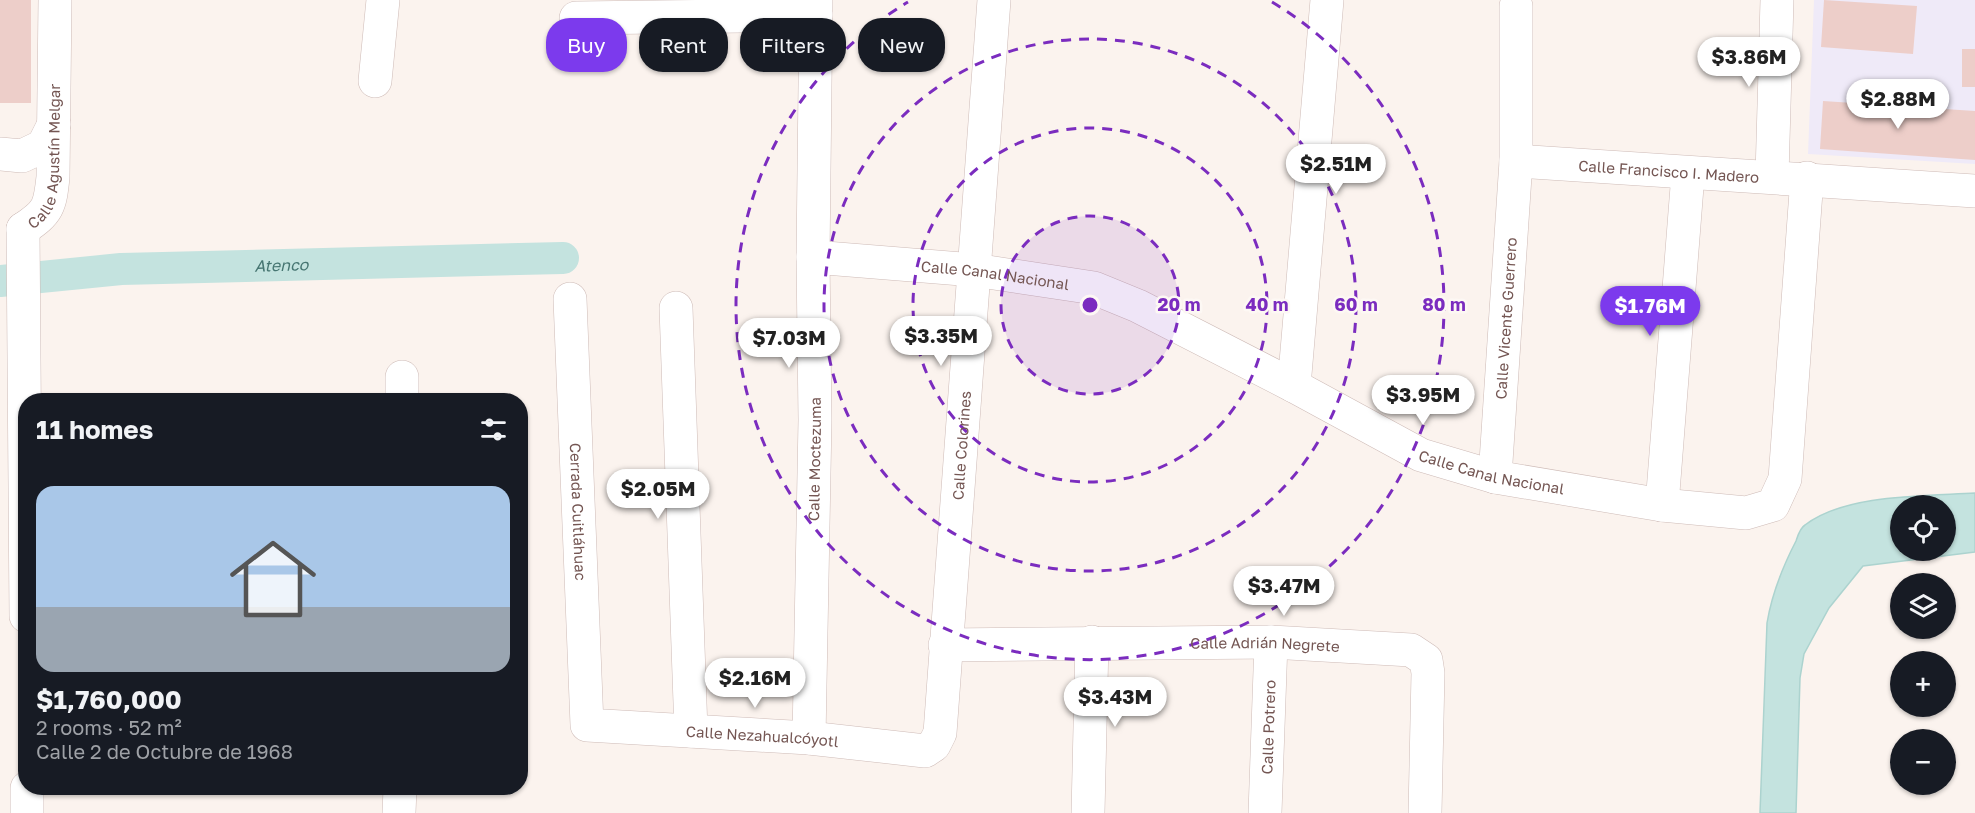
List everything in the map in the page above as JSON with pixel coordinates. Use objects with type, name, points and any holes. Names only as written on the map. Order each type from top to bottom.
[{"type":"street","name":"Calle Agustín Melgar","points":[[24,393],[23,304],[12,226],[40,218],[50,203],[53,177],[56,0]]},
{"type":"street","points":[[375,81],[383,0]]},
{"type":"street","name":"Calle Colorines","points":[[934,745],[940,733],[994,0]]},
{"type":"street","points":[[1294,386],[1327,0]]},
{"type":"street","points":[[1772,176],[1777,0]]},
{"type":"street","points":[[1516,6],[1516,161]]},
{"type":"street","points":[[576,18],[816,8]]},
{"type":"street","name":"Calle Moctezuma","points":[[809,738],[815,420],[813,256],[816,8]]},
{"type":"street","points":[[0,154],[22,156],[43,146],[54,124]]},
{"type":"street","name":"Calle Francisco I. Madero","points":[[1516,161],[1688,174],[1807,178],[1975,191]]},
{"type":"street","name":"Calle Vicente Guerrero","points":[[1495,477],[1516,161]]},
{"type":"street","points":[[1662,505],[1688,174]]},
{"type":"street","name":"Calle Canal Nacional","points":[[813,256],[974,270],[1094,288],[1138,306],[1294,386],[1421,455],[1495,477],[1662,505],[1746,513],[1773,505],[1785,479],[1807,178]]},
{"type":"street","name":"Cerrada Cuitláhuac","points":[[570,299],[587,725]]},
{"type":"street","points":[[676,308],[692,731]]},
{"type":"street","points":[[1088,813],[1092,642]]},
{"type":"street","name":"Calle Adrián Negrete","points":[[945,645],[1271,642],[1411,650],[1426,660],[1428,673],[1425,813]]},
{"type":"street","name":"Calle Potrero","points":[[1265,813],[1271,642]]},
{"type":"street","name":"Calle Nezahualcóyotl","points":[[587,725],[809,738],[925,752],[934,745]]},
{"type":"street","points":[[27,795],[27,813]]},
{"type":"street","points":[[399,795],[399,813]]},
{"type":"shaded area","points":[[1814,0],[1975,0],[1975,164],[1808,154]]},
{"type":"water","points":[[1975,493],[1975,552],[1956,554],[1956,495],[1932,495]]},
{"type":"water","points":[[1890,498],[1890,561],[1903,561],[1863,566],[1829,608],[1804,654],[1800,678],[1796,813],[1760,813],[1767,623],[1786,561],[1800,530],[1805,525],[1841,507]]},
{"type":"building","points":[[0,0],[31,0],[31,103],[0,103]]},
{"type":"building","points":[[1824,0],[1917,6],[1913,54],[1821,47]]},
{"type":"building","points":[[1962,49],[1975,49],[1975,87],[1962,87]]},
{"type":"building","points":[[1823,101],[1975,111],[1975,160],[1820,149]]},
{"type":"waterway","name":"Atenco","points":[[0,281],[121,269],[563,258]]}]
